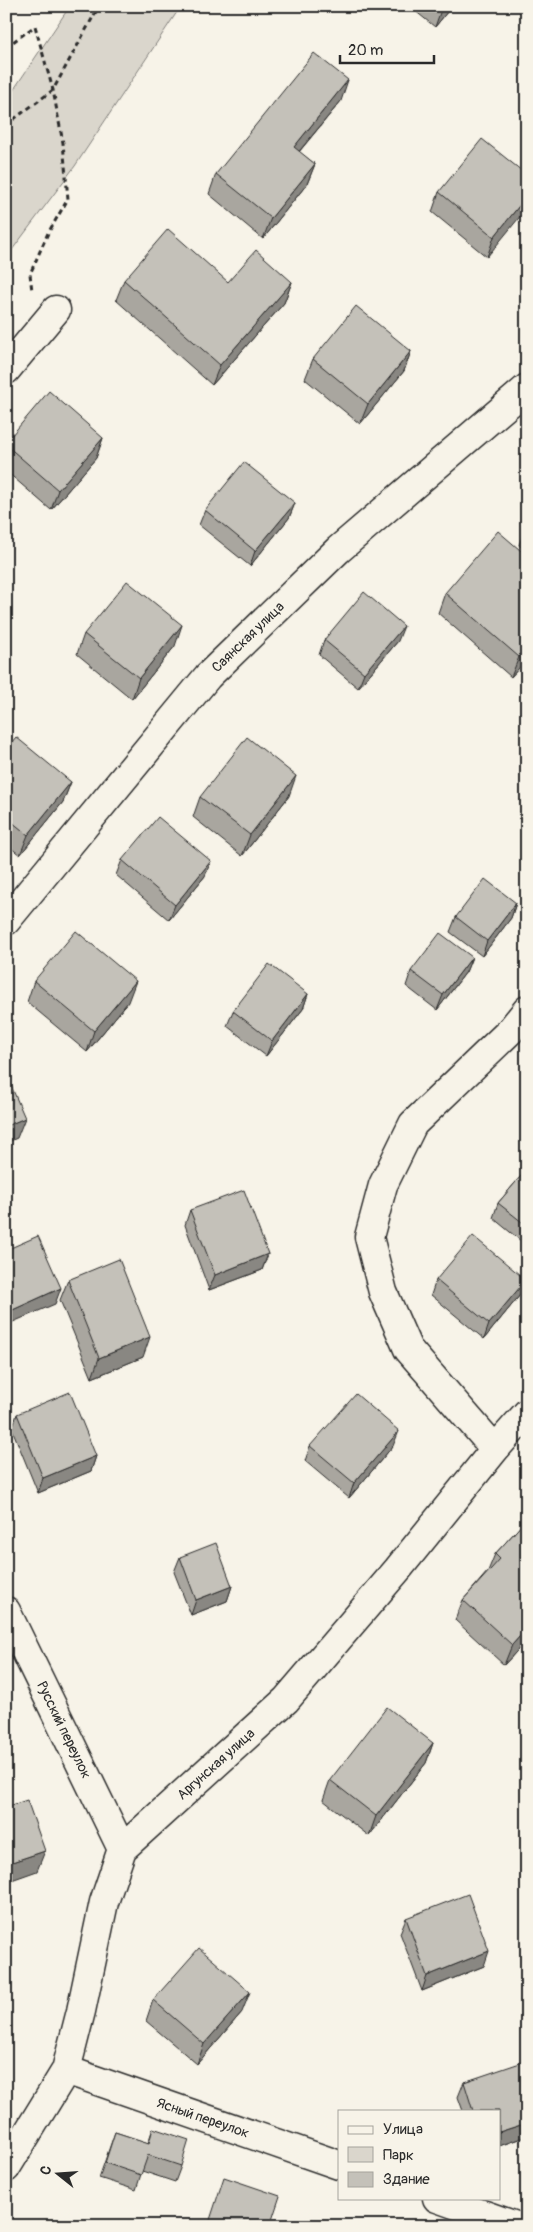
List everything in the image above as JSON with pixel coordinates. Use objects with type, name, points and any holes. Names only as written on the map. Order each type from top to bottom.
[{"type":"street","points":[[6,370],[56,310]]},
{"type":"street","name":"Саянская улица","points":[[6,921],[208,676],[338,550],[527,388]]},
{"type":"street","points":[[495,1449],[408,1349],[384,1292],[369,1237],[383,1185],[413,1124],[510,1031],[527,1010]]},
{"type":"street","name":"Аргунская улица","points":[[6,2168],[66,2070],[81,2011],[104,1902],[122,1849],[286,1700],[398,1569],[495,1449],[527,1413]]},
{"type":"street","name":"Русский переулок","points":[[6,1611],[122,1849]]},
{"type":"street","name":"Ясный переулок","points":[[66,2070],[338,2165]]},
{"type":"street","points":[[443,2200],[516,2226]]},
{"type":"path","points":[[6,125],[53,90],[99,6]]},
{"type":"path","points":[[6,47],[35,26],[53,90],[63,143],[68,199],[48,233],[30,274],[32,291],[56,310]]},
{"type":"green space","points":[[70,6],[181,6],[75,166],[6,258],[6,101]]},
{"type":"building","points":[[314,53],[348,80],[294,147],[315,164],[271,218],[216,174]]},
{"type":"building","points":[[482,139],[527,175],[527,196],[494,237],[439,192]]},
{"type":"building","points":[[168,229],[228,282],[256,250],[292,282],[220,365],[124,280]]},
{"type":"building","points":[[356,306],[411,351],[368,404],[313,359]]},
{"type":"building","points":[[49,391],[103,438],[58,490],[6,445],[6,442]]},
{"type":"building","points":[[244,462],[295,503],[255,551],[205,510]]},
{"type":"building","points":[[498,531],[527,556],[527,648],[519,657],[445,593]]},
{"type":"building","points":[[127,581],[182,625],[139,678],[84,634]]},
{"type":"building","points":[[364,592],[404,626],[364,673],[324,640]]},
{"type":"building","points":[[16,737],[71,782],[28,835],[6,817],[6,749]]},
{"type":"building","points":[[247,737],[296,776],[250,835],[200,797]]},
{"type":"building","points":[[158,817],[211,861],[175,905],[122,860]]},
{"type":"building","points":[[485,879],[516,903],[487,941],[456,917]]},
{"type":"building","points":[[76,931],[136,981],[94,1031],[34,981]]},
{"type":"building","points":[[440,933],[472,957],[443,995],[411,971]]},
{"type":"building","points":[[269,964],[308,994],[272,1041],[233,1011]]},
{"type":"building","points":[[6,1074],[25,1118],[6,1126]]},
{"type":"building","points":[[527,1169],[527,1226],[498,1203]]},
{"type":"building","points":[[244,1190],[268,1254],[215,1275],[190,1210]]},
{"type":"building","points":[[38,1236],[61,1288],[6,1313],[6,1250]]},
{"type":"building","points":[[473,1236],[526,1280],[489,1324],[436,1280]]},
{"type":"building","points":[[119,1259],[150,1337],[99,1358],[68,1280]]},
{"type":"building","points":[[70,1392],[96,1456],[43,1478],[17,1414]]},
{"type":"building","points":[[356,1394],[399,1431],[354,1483],[310,1446]]},
{"type":"building","points":[[527,1519],[527,1628],[512,1645],[463,1600],[500,1559],[495,1554]]},
{"type":"building","points":[[216,1543],[232,1586],[196,1600],[180,1557]]},
{"type":"building","points":[[387,1707],[433,1743],[376,1816],[330,1780]]},
{"type":"building","points":[[27,1800],[45,1851],[6,1864],[6,1807]]},
{"type":"building","points":[[468,1894],[489,1951],[427,1976],[406,1918]]},
{"type":"building","points":[[199,1948],[250,1992],[204,2044],[153,2000]]},
{"type":"building","points":[[526,2061],[527,2123],[500,2132],[500,2110],[473,2110],[464,2082]]},
{"type":"building","points":[[153,2128],[189,2140],[181,2166],[148,2155],[141,2175],[105,2163],[115,2132],[149,2143]]},
{"type":"building","points":[[224,2177],[280,2196],[270,2226],[208,2226]]}]
